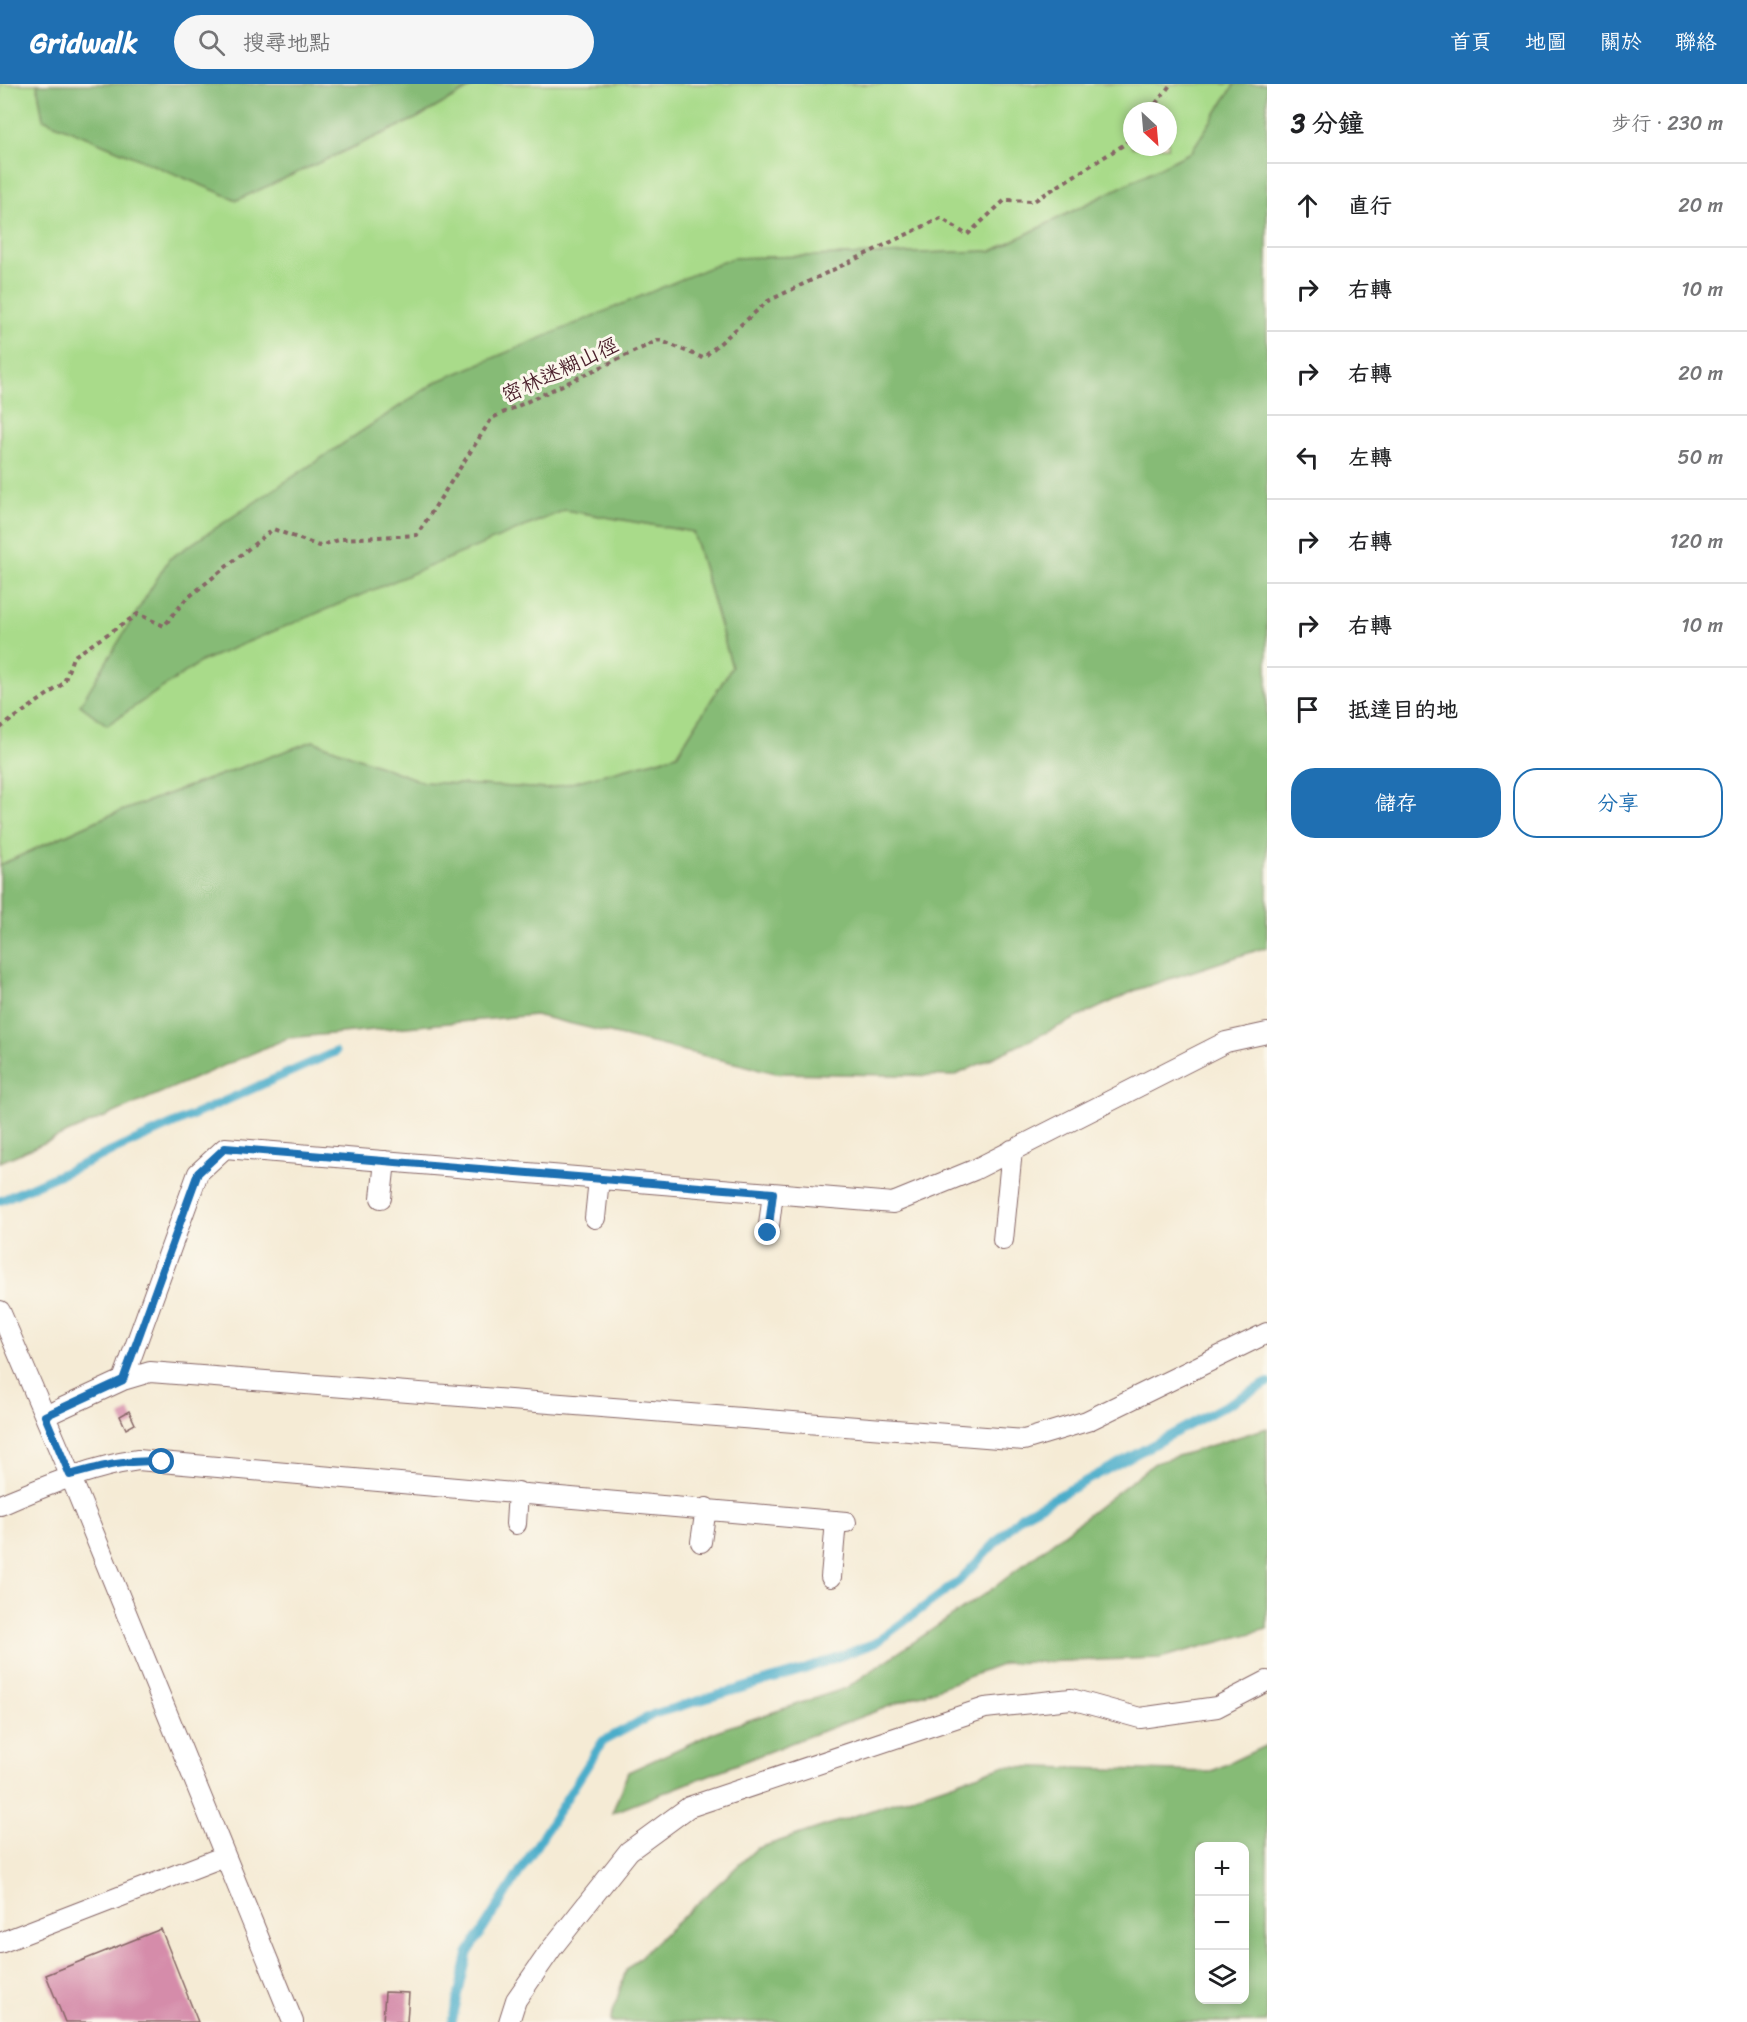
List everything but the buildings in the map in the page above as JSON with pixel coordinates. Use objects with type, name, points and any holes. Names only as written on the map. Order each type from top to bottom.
[{"type":"lane","points":[[123,1380],[198,1173],[225,1148],[893,1203],[974,1170],[1226,1042],[1267,1033]]},
{"type":"lane","points":[[1004,1240],[1012,1150]]},
{"type":"lane","points":[[381,1198],[385,1161]]},
{"type":"lane","points":[[595,1218],[599,1179]]},
{"type":"lane","points":[[768,1233],[773,1193]]},
{"type":"lane","points":[[0,1311],[70,1475],[292,2022]]},
{"type":"lane","points":[[45,1416],[123,1380],[150,1372],[1024,1440],[1087,1421],[1267,1333]]},
{"type":"lane","points":[[0,1505],[70,1475],[113,1463],[138,1460],[706,1508],[841,1521],[831,1577]]},
{"type":"lane","points":[[516,1524],[518,1492]]},
{"type":"lane","points":[[701,1542],[706,1508]]},
{"type":"lane","points":[[509,2022],[516,2000],[552,1948],[629,1851],[689,1807],[985,1708],[1071,1699],[1140,1718],[1217,1707],[1267,1681]]},
{"type":"lane","points":[[0,1943],[225,1856]]},
{"type":"path","points":[[1157,102],[1171,84]]},
{"type":"path","name":"密林迷糊山徑","points":[[0,728],[64,683],[73,657],[138,614],[164,626],[185,600],[273,529],[319,546],[342,539],[417,535],[492,418],[659,340],[703,358],[768,301],[941,218],[967,235],[1005,200],[1034,201],[1123,145]]},
{"type":"green space","points":[[0,84],[37,84],[43,119],[237,200],[417,118],[477,84],[1235,84],[1191,152],[992,251],[732,258],[107,725],[202,661],[565,510],[693,532],[732,667],[677,755],[549,789],[423,782],[313,741],[105,817],[0,865]]},
{"type":"green space","points":[[37,84],[477,84],[417,118],[237,200],[43,119]]},
{"type":"green space","points":[[1235,84],[1267,84],[1267,947],[1136,990],[954,1076],[776,1073],[535,1015],[288,1038],[0,1162],[0,865],[105,817],[313,741],[423,782],[548,789],[677,755],[732,667],[693,532],[565,510],[202,661],[107,725],[80,705],[169,559],[436,382],[732,258],[993,251],[1191,152]]},
{"type":"green space","points":[[1267,1428],[1267,1629],[1160,1658],[1006,1663],[801,1739],[612,1813],[628,1772],[719,1730],[846,1688],[996,1586],[1155,1463]]},
{"type":"green space","points":[[1267,1745],[1267,2022],[610,2022],[626,1970],[756,1849],[1003,1766],[1210,1772]]},
{"type":"waterway","points":[[0,1201],[335,1052]]},
{"type":"waterway","points":[[452,2022],[468,1953],[603,1741],[654,1714],[803,1670],[875,1643],[959,1581],[1021,1516],[1267,1383]]},
{"type":"route","points":[[162,1462],[138,1460],[113,1463],[70,1475],[45,1416],[123,1380],[198,1173],[225,1148],[773,1193],[768,1233]]}]
